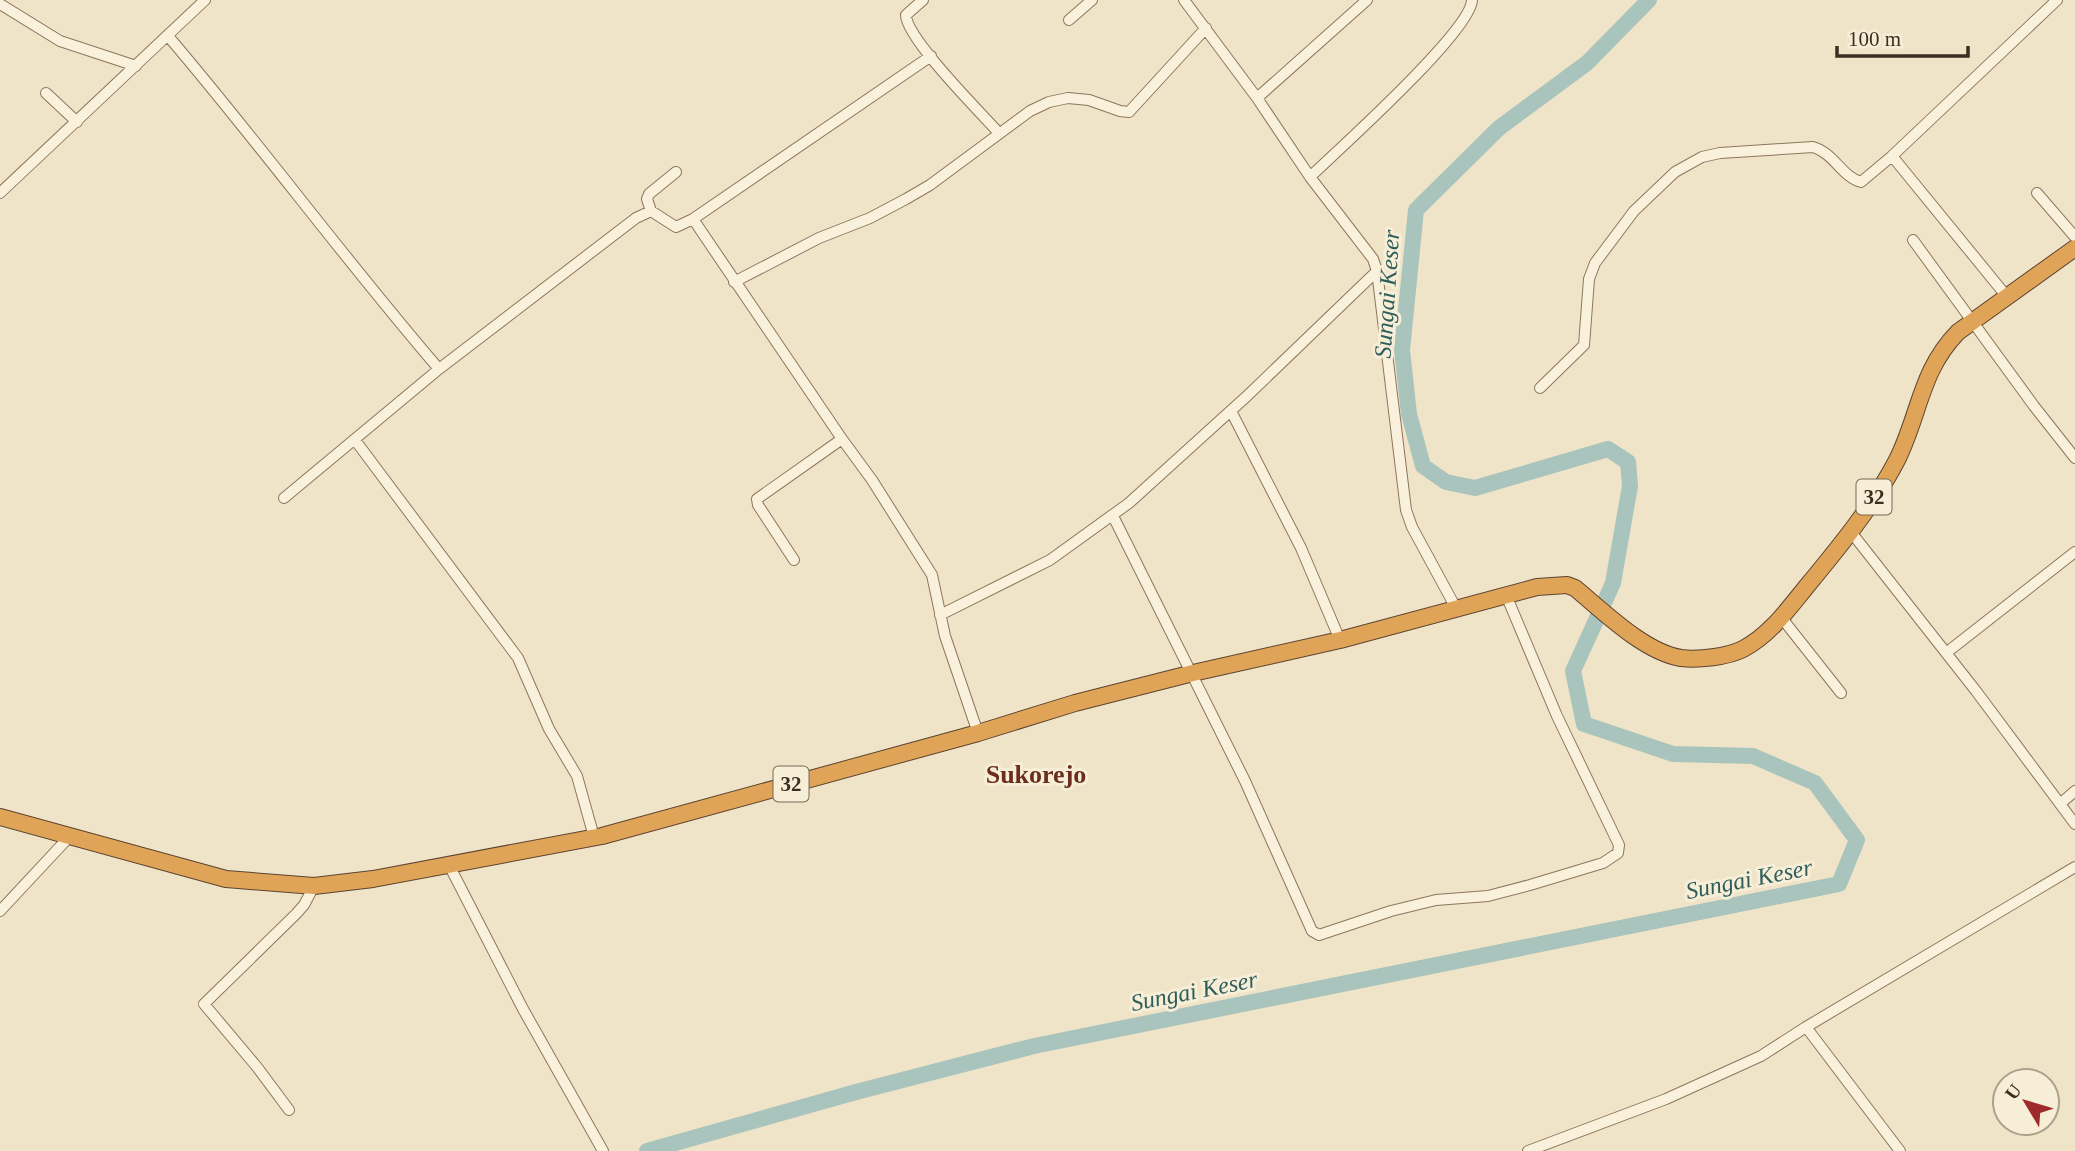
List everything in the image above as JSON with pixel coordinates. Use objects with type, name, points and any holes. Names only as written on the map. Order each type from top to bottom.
[{"type":"highway","name":"32","points":[[0,817],[226,878],[314,886],[373,879],[594,837],[978,733],[1075,703],[1340,640],[1537,587],[1567,585],[1575,588],[1624,627],[1662,652],[1680,658],[1699,659],[1743,649],[1782,617],[1851,532],[1898,458],[1936,359],[1943,348],[1972,322],[2075,248]]},
{"type":"street","points":[[0,193],[205,0]]},
{"type":"street","points":[[923,0],[909,11],[906,19],[930,57],[999,132]]},
{"type":"street","points":[[1069,20],[1092,0]]},
{"type":"street","points":[[1184,0],[1310,177],[1364,246],[1377,271],[1406,510],[1412,527],[1457,610]]},
{"type":"street","points":[[1256,98],[1367,0]]},
{"type":"street","points":[[1310,177],[1410,82],[1456,31],[1472,7],[1472,0]]},
{"type":"street","points":[[1540,388],[1584,345],[1589,279],[1595,263],[1634,211],[1684,165],[1720,153],[1813,147],[1823,150],[1853,179],[1861,181],[1892,156],[2057,0]]},
{"type":"street","points":[[0,4],[60,41],[136,66]]},
{"type":"street","points":[[734,282],[819,238],[906,200],[999,132],[1049,102],[1068,98],[1089,100],[1129,112],[1206,28]]},
{"type":"street","points":[[168,36],[232,111],[374,294],[439,369]]},
{"type":"street","points":[[676,172],[649,194],[647,199],[651,211],[676,227],[693,219],[930,57]]},
{"type":"street","points":[[46,93],[77,122]]},
{"type":"street","points":[[1892,156],[2008,298]]},
{"type":"street","points":[[2037,193],[2075,237]]},
{"type":"street","points":[[284,498],[439,369],[625,226],[651,211]]},
{"type":"street","points":[[693,219],[872,480],[932,575],[940,615],[978,733]]},
{"type":"street","points":[[1913,240],[2075,458]]},
{"type":"street","points":[[940,615],[1050,560],[1113,516],[1231,411],[1377,271]]},
{"type":"street","points":[[1231,411],[1301,548],[1340,640]]},
{"type":"street","points":[[794,560],[758,505],[757,499],[842,439]]},
{"type":"street","points":[[355,440],[518,658],[549,729],[577,776],[594,837]]},
{"type":"street","points":[[1113,516],[1245,781],[1313,933],[1322,935],[1391,911],[1436,900],[1488,896],[1603,863],[1618,853],[1619,845],[1557,716],[1506,596]]},
{"type":"street","points":[[1851,532],[2075,824]]},
{"type":"street","points":[[1945,653],[2075,552]]},
{"type":"street","points":[[1782,617],[1841,693]]},
{"type":"street","points":[[2060,804],[2075,791]]},
{"type":"street","points":[[0,911],[70,836]]},
{"type":"street","points":[[449,864],[523,1009],[603,1151]]},
{"type":"street","points":[[1528,1151],[1666,1099],[1760,1056],[2075,867]]},
{"type":"street","points":[[289,1110],[204,1004],[296,914],[314,886]]},
{"type":"street","points":[[1806,1027],[1900,1151]]},
{"type":"waterway","name":"Sungai Keser","points":[[647,1151],[856,1092],[1034,1046],[1839,884],[1857,840],[1815,783],[1753,756],[1673,754],[1584,724],[1573,671],[1613,583],[1630,486],[1628,462],[1608,449],[1475,488],[1446,482],[1423,466],[1409,414],[1402,350],[1416,210],[1499,128],[1587,63],[1649,0]]},
{"type":"district","name":"Sukorejo","points":[[1036,774]]}]
